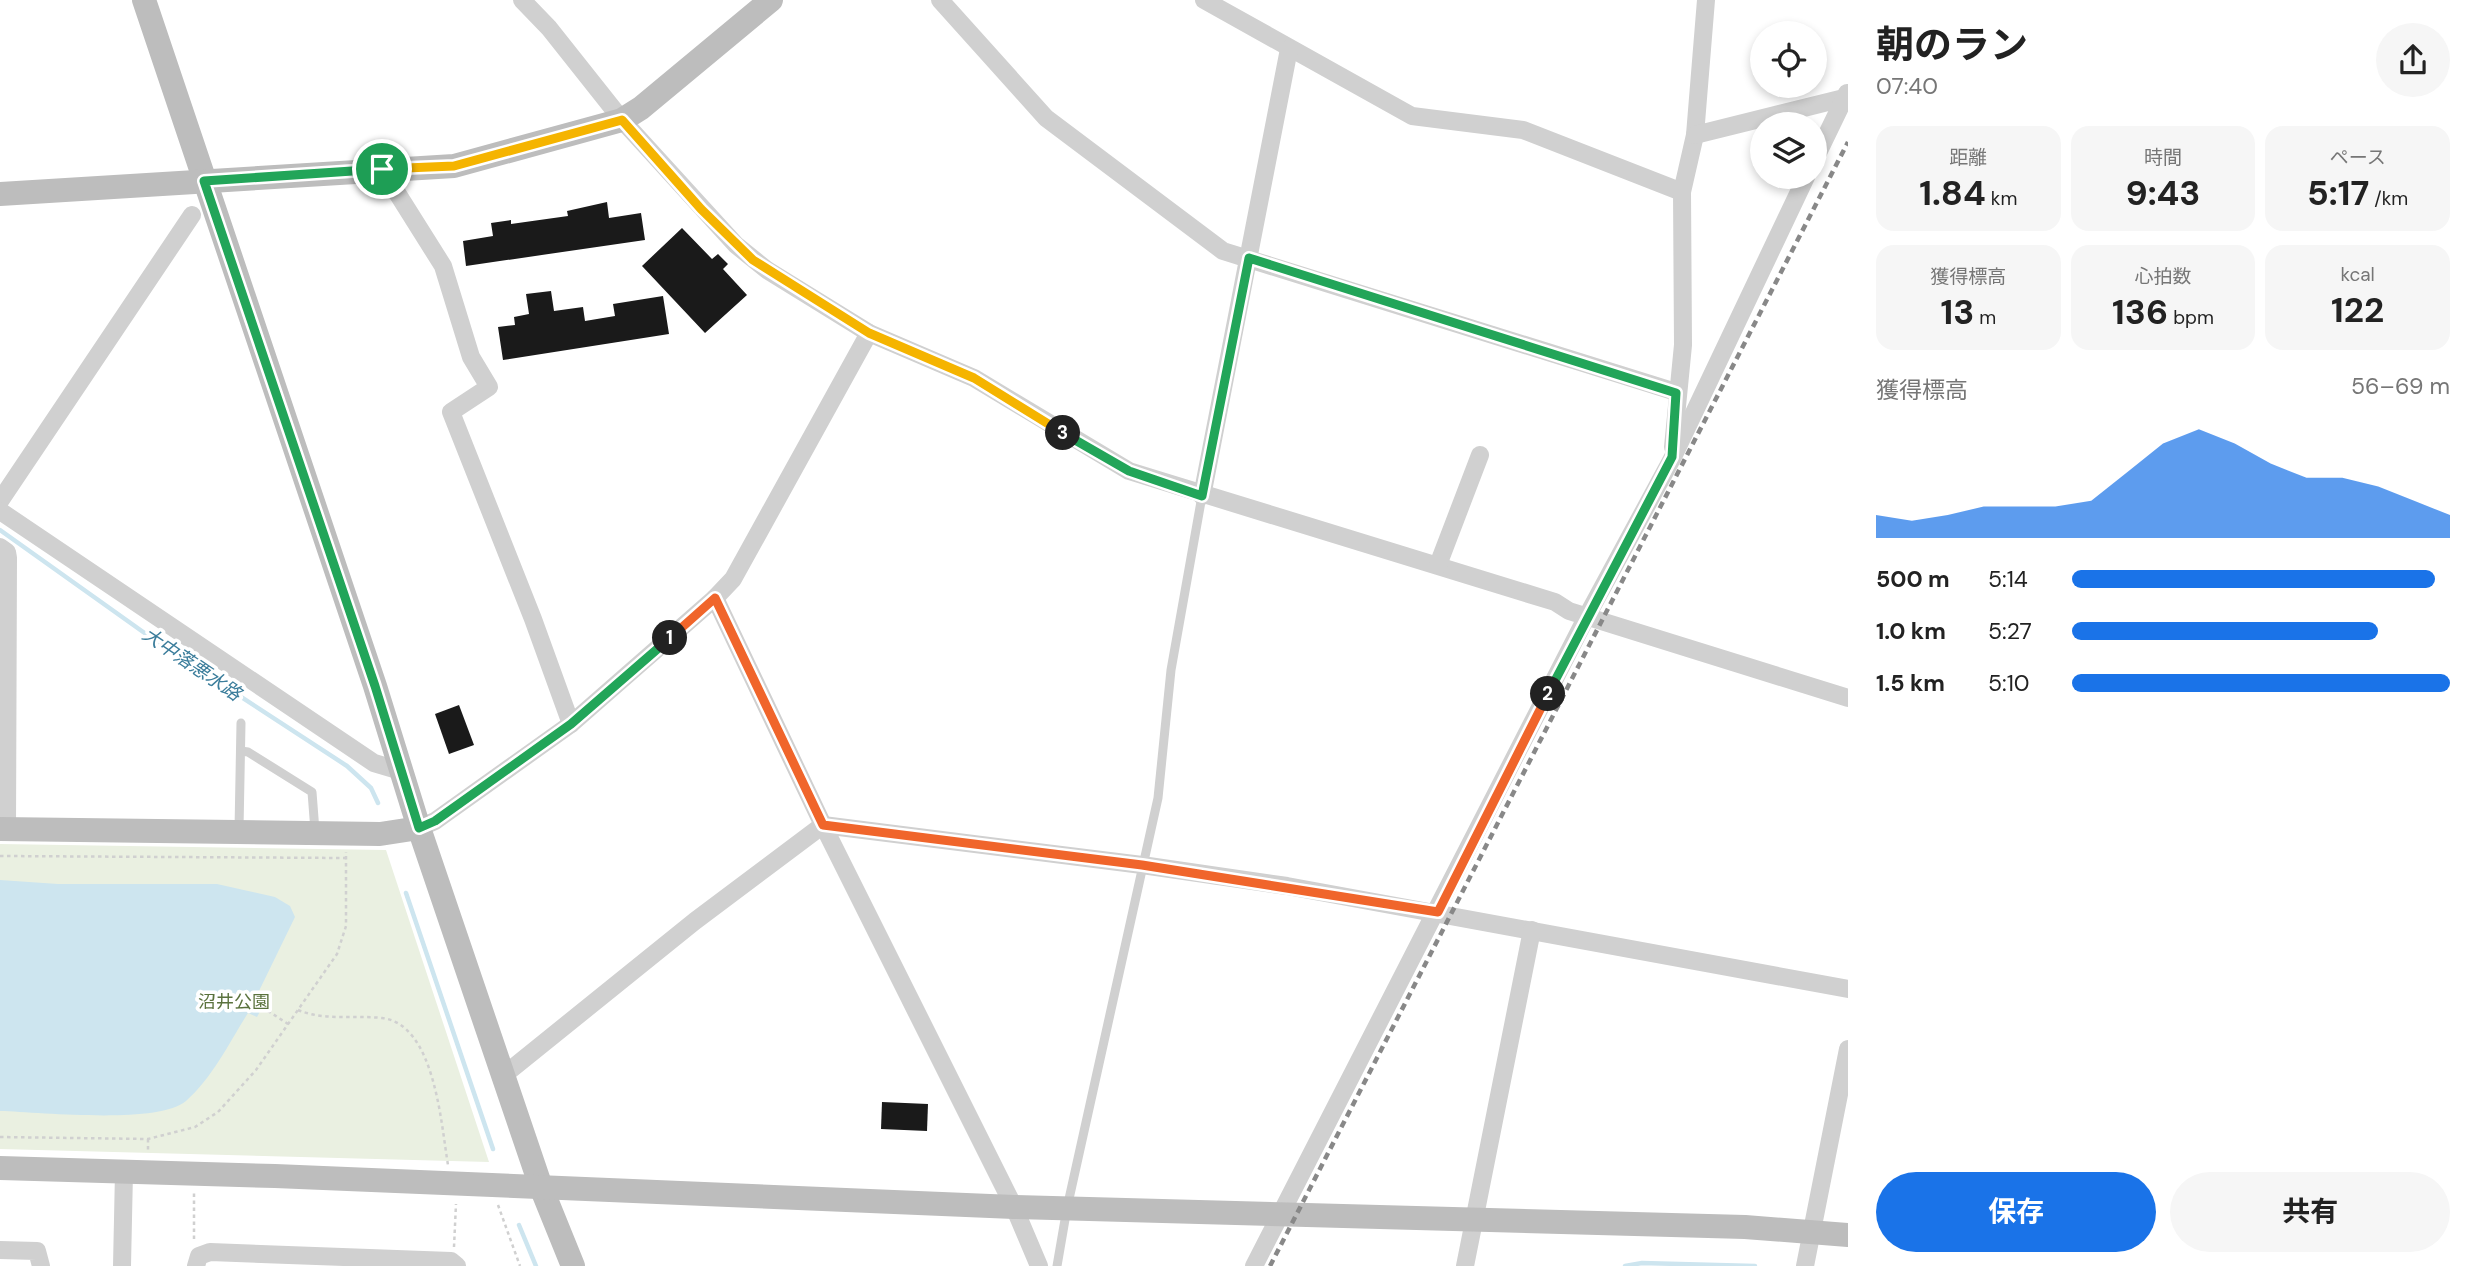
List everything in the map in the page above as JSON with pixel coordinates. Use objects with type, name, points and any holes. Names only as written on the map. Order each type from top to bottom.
[{"type":"street","points":[[144,0],[419,828],[541,1187],[573,1266]]},
{"type":"street","points":[[522,0],[562,43],[622,120],[701,209],[753,260],[869,333],[974,378],[1129,471],[1202,496],[1438,565],[1555,602],[1569,611],[1848,698]]},
{"type":"street","points":[[0,194],[454,166],[622,120],[641,108],[771,0]]},
{"type":"street","points":[[940,0],[1046,118],[1223,251],[1676,393]]},
{"type":"street","points":[[1204,0],[1412,116],[1523,130],[1682,192]]},
{"type":"street","points":[[1672,457],[1676,393],[1683,345],[1682,192],[1695,135],[1706,0]]},
{"type":"street","points":[[1202,496],[1289,49]]},
{"type":"street","points":[[1695,135],[1846,96]]},
{"type":"street","points":[[1827,135],[1846,96]]},
{"type":"street","points":[[382,169],[443,266],[471,357],[489,387],[451,412],[533,619],[571,724]]},
{"type":"street","points":[[1254,1266],[1438,912],[1587,616],[1672,457],[1801,189]]},
{"type":"street","points":[[0,501],[192,215]]},
{"type":"street","points":[[0,547],[7,552],[8,558],[4,830],[380,834],[419,828],[435,821],[571,724],[715,598],[748,555],[869,333]]},
{"type":"street","points":[[1438,565],[1479,455]]},
{"type":"street","points":[[0,511],[374,763],[401,771]]},
{"type":"street","points":[[715,598],[823,825],[1014,1207],[1039,1266]]},
{"type":"street","points":[[504,1075],[695,920],[823,825],[1142,865],[1438,912],[1848,989]]},
{"type":"street","points":[[1465,1266],[1532,930]]},
{"type":"street","points":[[1809,1249],[1848,1049]]},
{"type":"street","points":[[0,1168],[1014,1207],[1476,1219],[1809,1249],[1848,1235]]},
{"type":"street","points":[[122,1266],[124,1172]]},
{"type":"street","points":[[0,1250],[37,1251],[41,1266]]},
{"type":"street","points":[[198,1261],[210,1252],[312,1261],[454,1264]]},
{"type":"lane","points":[[1057,1266],[1067,1208],[1158,798],[1171,670],[1202,496]]},
{"type":"lane","points":[[239,832],[241,723]]},
{"type":"lane","points":[[241,751],[248,752],[312,792],[315,833]]},
{"type":"path","points":[[0,1137],[148,1139],[195,1127],[218,1112],[256,1070],[337,954],[346,926],[346,845]]},
{"type":"path","points":[[0,856],[346,858]]},
{"type":"path","points":[[262,1007],[288,1024]]},
{"type":"path","points":[[298,1010],[315,1017],[383,1018],[405,1027],[420,1049],[437,1094],[447,1165]]},
{"type":"path","points":[[148,1139],[148,1157]]},
{"type":"path","points":[[194,1190],[194,1245],[198,1261]]},
{"type":"path","points":[[454,1264],[456,1201]]},
{"type":"path","points":[[497,1201],[520,1266]]},
{"type":"green space","name":"沼井公園","points":[[0,844],[386,850],[489,1162],[0,1149]]},
{"type":"water","points":[[0,880],[58,884],[217,884],[275,897],[290,906],[295,917],[259,991],[268,996],[257,1017],[248,1013],[212,1071],[186,1101],[151,1113],[125,1115],[0,1111]]},
{"type":"building","points":[[607,202],[609,218],[641,213],[645,240],[466,266],[463,241],[493,236],[491,223],[511,220],[511,224],[568,216],[567,211]]},
{"type":"building","points":[[682,228],[712,259],[718,254],[728,264],[723,269],[747,295],[705,333],[642,266]]},
{"type":"building","points":[[551,291],[554,311],[583,307],[585,321],[615,316],[613,304],[663,296],[669,334],[503,360],[498,327],[515,325],[514,317],[529,314],[526,294]]},
{"type":"building","points":[[459,705],[474,745],[449,754],[435,714]]},
{"type":"building","points":[[882,1102],[928,1104],[927,1131],[881,1129]]},
{"type":"waterway","name":"大中落悪水路","points":[[0,530],[160,644],[347,766],[371,788],[378,803]]},
{"type":"waterway","name":"大中落悪水路","points":[[406,893],[493,1149]]},
{"type":"waterway","name":"大中落悪水路","points":[[519,1225],[536,1266]]},
{"type":"waterway","name":"大中落悪水路","points":[[1625,1266],[1642,1263],[1755,1266]]},
{"type":"railway","points":[[1270,1266],[1848,142]]},
{"type":"route","points":[[622,120],[701,209],[736,245],[767,270],[869,333],[974,378],[1129,471],[1202,496],[1249,258],[1676,393],[1672,457],[1587,616],[1438,912],[1142,865],[823,825],[715,598],[571,724],[435,821],[419,828],[375,686],[204,181],[382,169],[454,166],[622,120]]}]
